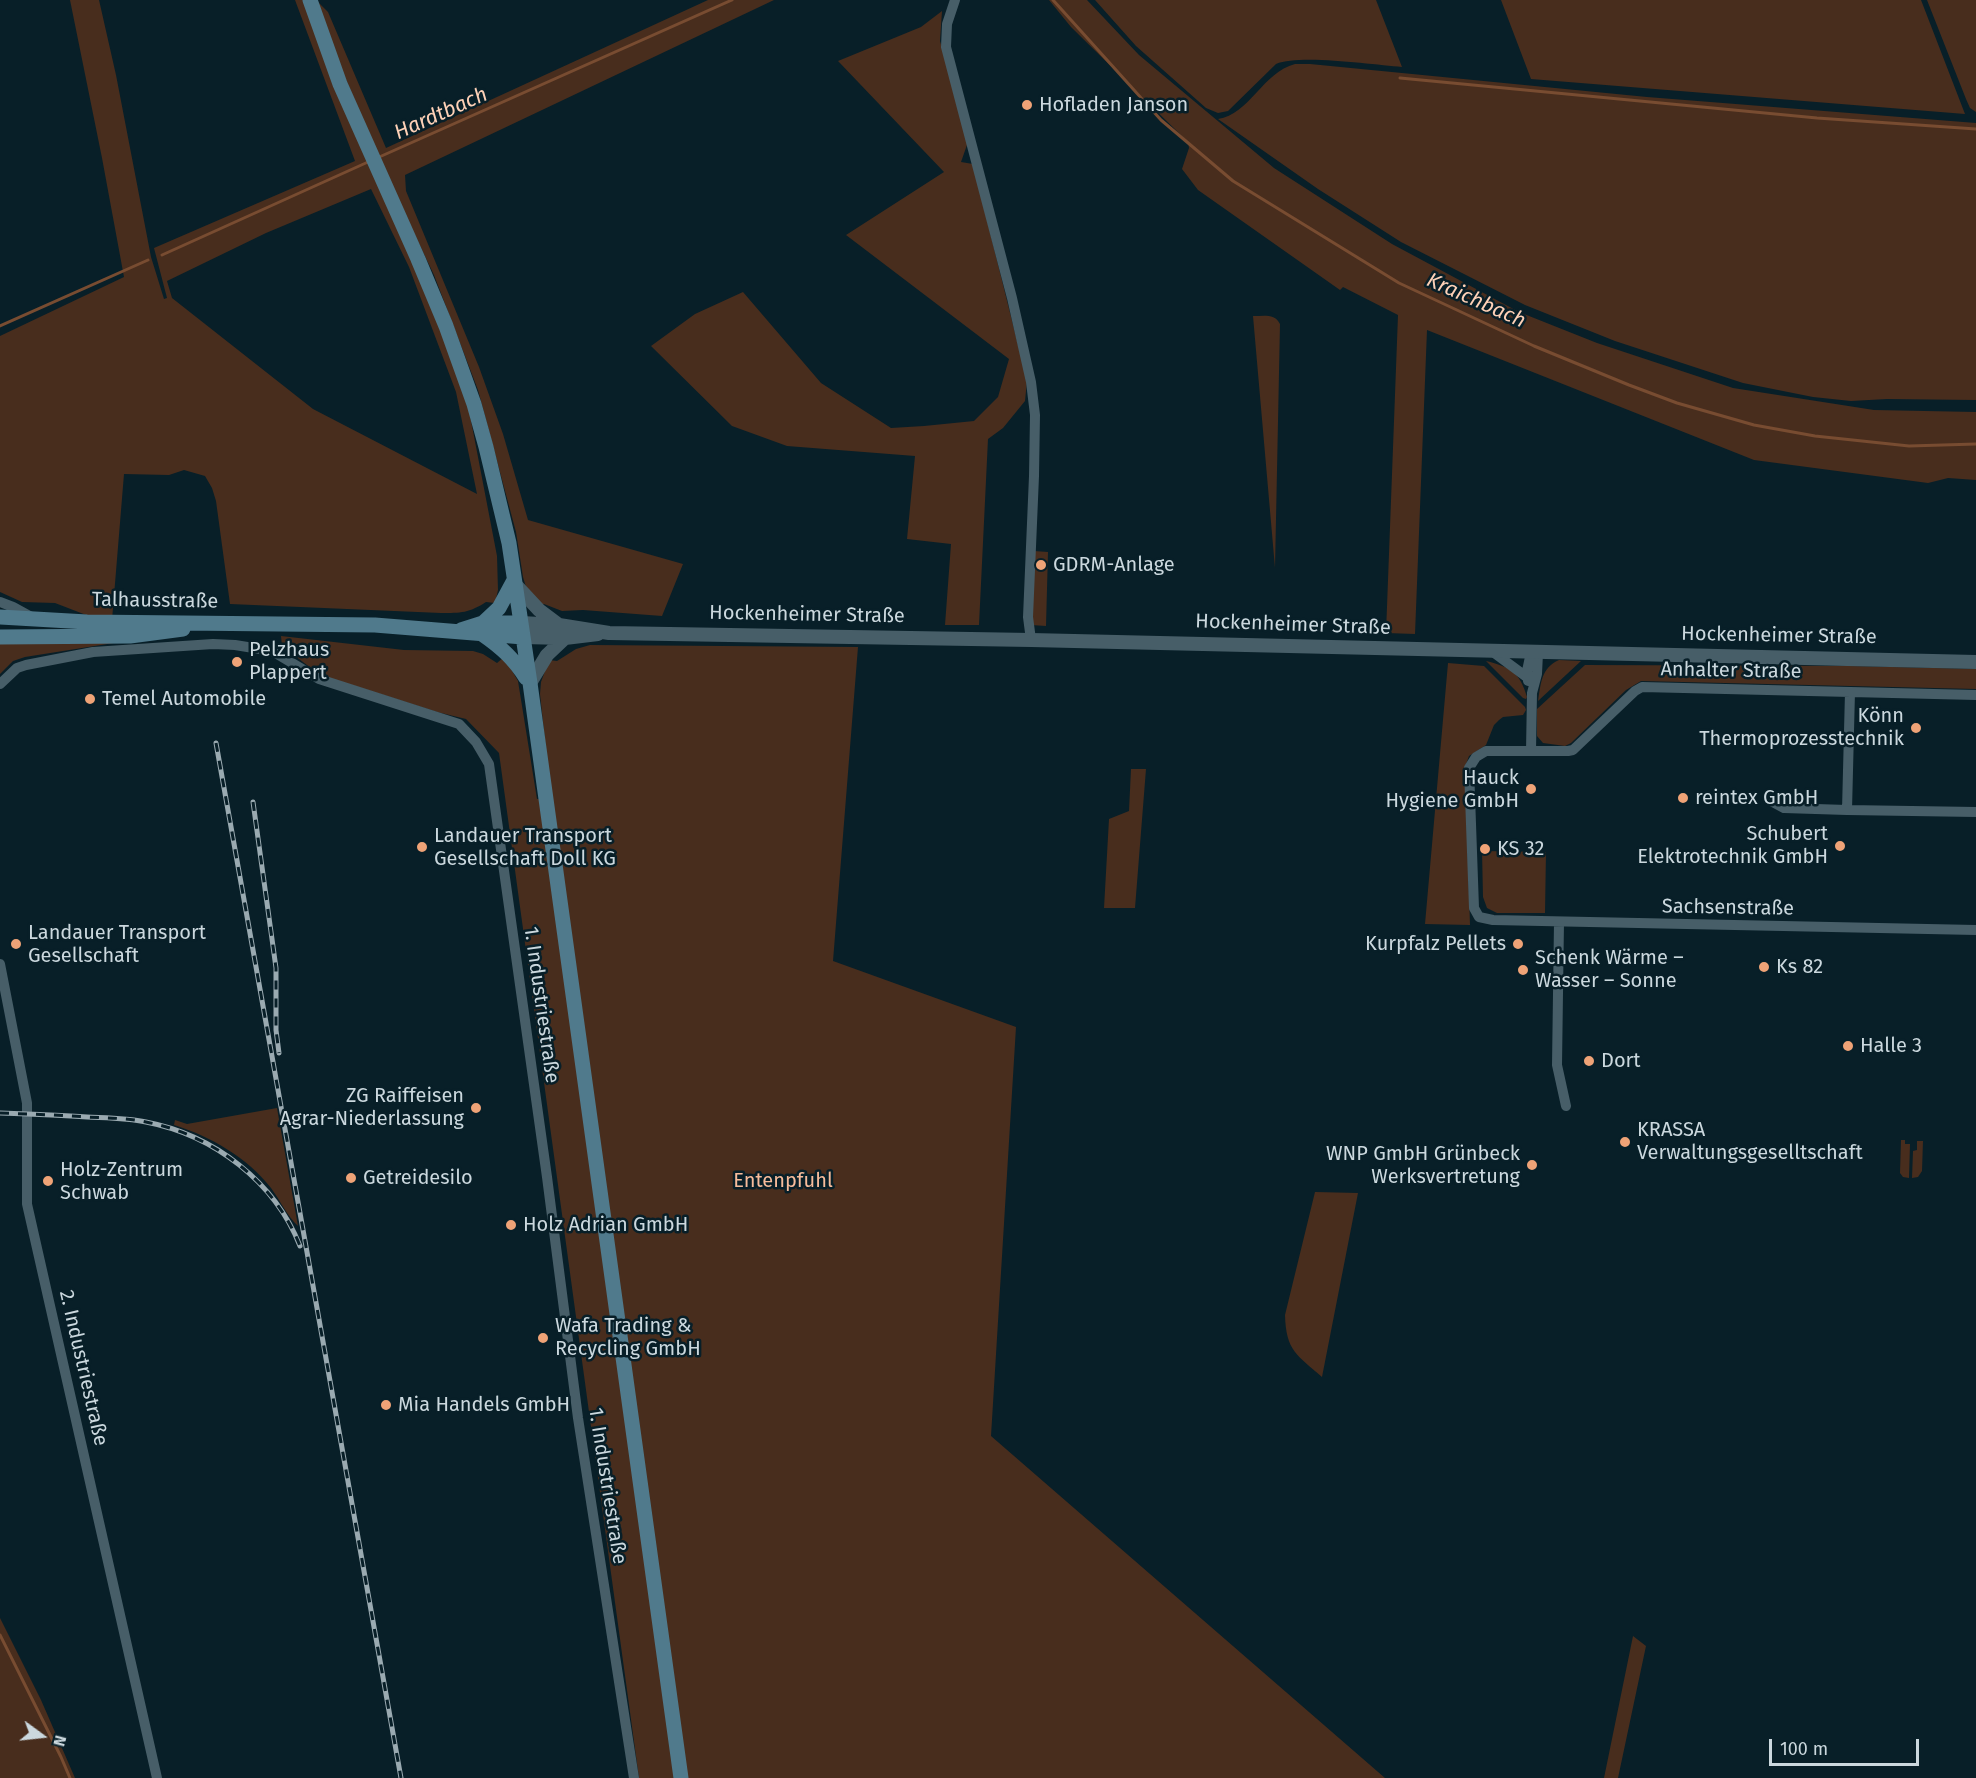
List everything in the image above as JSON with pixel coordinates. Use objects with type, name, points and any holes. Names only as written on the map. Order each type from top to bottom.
[{"type":"main road","points":[[310,0],[340,84],[422,268],[471,395],[509,543],[681,1778]]},
{"type":"main road","points":[[513,582],[499,608],[483,629],[515,661],[530,682]]},
{"type":"main road","name":"Talhausstraße","points":[[0,617],[228,623]]},
{"type":"main road","name":"Hockenheimer Straße","points":[[228,623],[375,625],[456,631],[522,630]]},
{"type":"main road","name":"Talhausstraße","points":[[0,637],[130,636],[228,623]]},
{"type":"street","points":[[951,2],[946,24],[946,46],[1012,298],[1031,382],[1035,415],[1028,616],[1031,640]]},
{"type":"street","points":[[513,582],[539,610],[559,625]]},
{"type":"street","points":[[0,603],[36,619]]},
{"type":"street","name":"Hockenheimer Straße","points":[[522,630],[559,625],[609,633]]},
{"type":"street","name":"Hockenheimer Straße","points":[[522,630],[565,638],[609,633],[1031,640],[1976,662]]},
{"type":"street","points":[[530,682],[547,655],[565,638]]},
{"type":"street","name":"1. Industriestraße","points":[[0,684],[17,668],[71,656],[213,644],[272,651],[320,679],[459,724],[476,742],[489,764],[578,1418],[634,1778]]},
{"type":"street","points":[[1493,651],[1528,678]]},
{"type":"street","points":[[1532,693],[1528,678],[1534,653]]},
{"type":"street","points":[[1531,751],[1532,693],[1537,674],[1534,653]]},
{"type":"street","name":"Anhalter Straße","points":[[1479,917],[1474,908],[1469,768],[1476,757],[1486,751],[1573,750],[1635,690],[1642,687],[1976,695]]},
{"type":"street","points":[[1847,810],[1850,692]]},
{"type":"street","points":[[1772,801],[1784,808],[1976,812]]},
{"type":"street","name":"Sachsenstraße","points":[[1479,917],[1493,920],[1559,922],[1976,930]]},
{"type":"street","points":[[1559,922],[1557,1065],[1566,1106]]},
{"type":"street","name":"2. Industriestraße","points":[[0,964],[27,1103],[27,1204],[157,1778]]},
{"type":"street","points":[[623,1706],[636,1708]]},
{"type":"green space","points":[[70,0],[99,0],[151,257],[164,299],[167,298],[154,248],[355,161],[295,0],[304,0],[434,313],[468,405],[497,556],[498,590],[495,603],[486,602],[470,610],[448,613],[230,604],[216,501],[212,488],[205,476],[184,470],[169,475],[124,474],[112,620],[94,618],[55,603],[22,602],[0,592],[0,336],[124,277]],"holes":[[[371,189],[409,267],[456,392],[477,494],[313,409],[172,298],[167,281],[266,233]]]},
{"type":"green space","points":[[316,0],[328,12],[386,148],[708,0],[774,0],[405,175],[406,191],[479,367],[503,434],[528,520],[683,564],[662,616],[583,610],[562,611],[544,604],[539,606],[526,587],[516,532],[478,390],[434,275],[390,183],[329,40]]},
{"type":"green space","points":[[1049,0],[1087,0],[1139,55],[1274,168],[1392,244],[1519,312],[1597,343],[1733,388],[1874,410],[1976,412],[1976,480],[1948,478],[1928,483],[1754,460],[1427,330],[1415,634],[1386,633],[1398,315],[1343,287],[1340,290],[1198,190],[1182,169],[1189,148],[1188,142],[1071,27]]},
{"type":"green space","points":[[1095,0],[1376,0],[1402,67],[1319,60],[1287,61],[1276,64],[1228,111],[1218,113],[1206,108],[1136,46]]},
{"type":"green space","points":[[1501,0],[1921,0],[1965,114],[1531,79]]},
{"type":"green space","points":[[1927,0],[1976,0],[1976,112],[1970,108],[1966,99]]},
{"type":"green space","points":[[942,11],[940,41],[968,142],[961,162],[973,164],[1027,381],[1025,401],[1003,428],[988,439],[979,625],[945,625],[951,544],[907,539],[915,456],[787,446],[732,426],[651,346],[695,314],[743,292],[821,383],[891,428],[974,421],[998,397],[1009,359],[846,235],[944,172],[838,61],[921,27]]},
{"type":"green space","points":[[1295,64],[1647,97],[1976,123],[1976,400],[1851,401],[1813,397],[1743,383],[1615,341],[1525,305],[1401,242],[1318,189],[1218,119],[1239,110],[1274,75]]},
{"type":"green space","points":[[1253,316],[1272,317],[1280,324],[1275,568]]},
{"type":"green space","points":[[1034,551],[1048,552],[1046,626],[1031,625]]},
{"type":"green space","points":[[158,636],[25,657],[13,661],[0,674],[0,642]]},
{"type":"green space","name":"Entenpfuhl","points":[[281,636],[404,650],[473,651],[497,663],[504,657],[518,681],[537,799],[551,797],[540,694],[541,682],[549,660],[557,661],[576,649],[590,645],[858,647],[833,961],[1016,1027],[991,1436],[1385,1778],[639,1778],[499,753],[466,719],[320,675],[282,646]]},
{"type":"green space","points":[[1559,660],[1581,661],[1538,701],[1545,672]]},
{"type":"green space","points":[[1486,661],[1508,668],[1513,672],[1521,682],[1526,699],[1523,698]]},
{"type":"green space","points":[[1448,663],[1484,666],[1526,710],[1523,715],[1503,717],[1499,720],[1494,725],[1486,745],[1469,756],[1465,767],[1470,925],[1425,924]]},
{"type":"green space","points":[[1585,665],[1976,669],[1976,689],[1641,681],[1626,690],[1571,743],[1565,746],[1543,743],[1537,736],[1537,709]]},
{"type":"green space","points":[[1131,769],[1146,769],[1135,908],[1104,908],[1109,819],[1129,811]]},
{"type":"green space","points":[[1482,851],[1546,852],[1545,913],[1497,913],[1487,908],[1483,897]]},
{"type":"green space","points":[[277,1108],[298,1226],[262,1177],[240,1158],[201,1135],[174,1125],[175,1120],[187,1124]]},
{"type":"green space","points":[[1901,1140],[1905,1140],[1905,1144],[1910,1144],[1909,1178],[1903,1177],[1900,1173]]},
{"type":"green space","points":[[1917,1141],[1923,1141],[1922,1171],[1918,1177],[1912,1178],[1913,1151],[1917,1150]]},
{"type":"green space","points":[[1315,1192],[1358,1193],[1322,1377],[1291,1345],[1285,1315]]},
{"type":"green space","points":[[0,1618],[41,1700],[75,1778],[0,1778]]},
{"type":"green space","points":[[1633,1636],[1646,1646],[1618,1778],[1604,1778]]},
{"type":"waterway","name":"Hardtbach","points":[[377,158],[732,0]]},
{"type":"waterway","name":"Kraichbach","points":[[1053,0],[1161,120],[1233,181],[1399,283],[1534,346],[1629,385],[1677,403],[1754,425],[1815,436],[1909,446],[1976,444]]},
{"type":"waterway","points":[[1400,78],[1817,118],[1976,129]]},
{"type":"waterway","name":"Hardtbach","points":[[162,255],[368,162]]},
{"type":"waterway","name":"Hardtbach","points":[[0,326],[148,260]]},
{"type":"waterway","name":"Hardtbach","points":[[0,1635],[70,1778]]},
{"type":"railway","points":[[216,743],[401,1778]]},
{"type":"railway","points":[[253,802],[276,968],[276,1030],[279,1053]]},
{"type":"railway","points":[[0,1113],[132,1120],[171,1128],[195,1138],[218,1150],[258,1182],[275,1201],[300,1246]]},
{"type":"place","name":"Hofladen Janson","points":[[1027,105]]},
{"type":"place","name":"GDRM-Anlage","points":[[1041,565]]},
{"type":"place","name":"Pelzhaus Plappert","points":[[237,662]]},
{"type":"place","name":"Temel Automobile","points":[[90,699]]},
{"type":"place","name":"Könn Thermoprozesstechnik","points":[[1916,728]]},
{"type":"place","name":"Hauck Hygiene GmbH","points":[[1531,789]]},
{"type":"place","name":"reintex GmbH","points":[[1683,798]]},
{"type":"place","name":"Schubert Elektrotechnik GmbH","points":[[1840,846]]},
{"type":"place","name":"Landauer Transport Gesellschaft Doll KG","points":[[422,847]]},
{"type":"place","name":"KS 32","points":[[1485,849]]},
{"type":"place","name":"Landauer Transport Gesellschaft","points":[[16,944]]},
{"type":"place","name":"Kurpfalz Pellets","points":[[1518,944]]},
{"type":"place","name":"Ks 82","points":[[1764,967]]},
{"type":"place","name":"Schenk Wärme – Wasser – Sonne","points":[[1523,970]]},
{"type":"place","name":"Halle 3","points":[[1848,1046]]},
{"type":"place","name":"Dort","points":[[1589,1061]]},
{"type":"place","name":"ZG Raiffeisen Agrar-Niederlassung","points":[[476,1108]]},
{"type":"place","name":"KRASSA Verwaltungsgeselltschaft","points":[[1625,1142]]},
{"type":"place","name":"WNP GmbH Grünbeck Werksvertretung","points":[[1532,1165]]},
{"type":"place","name":"Getreidesilo","points":[[351,1178]]},
{"type":"place","name":"Holz-Zentrum Schwab","points":[[48,1181]]},
{"type":"place","name":"Holz Adrian GmbH","points":[[511,1225]]},
{"type":"place","name":"Wafa Trading & Recycling GmbH","points":[[543,1338]]},
{"type":"place","name":"Mia Handels GmbH","points":[[386,1405]]}]
